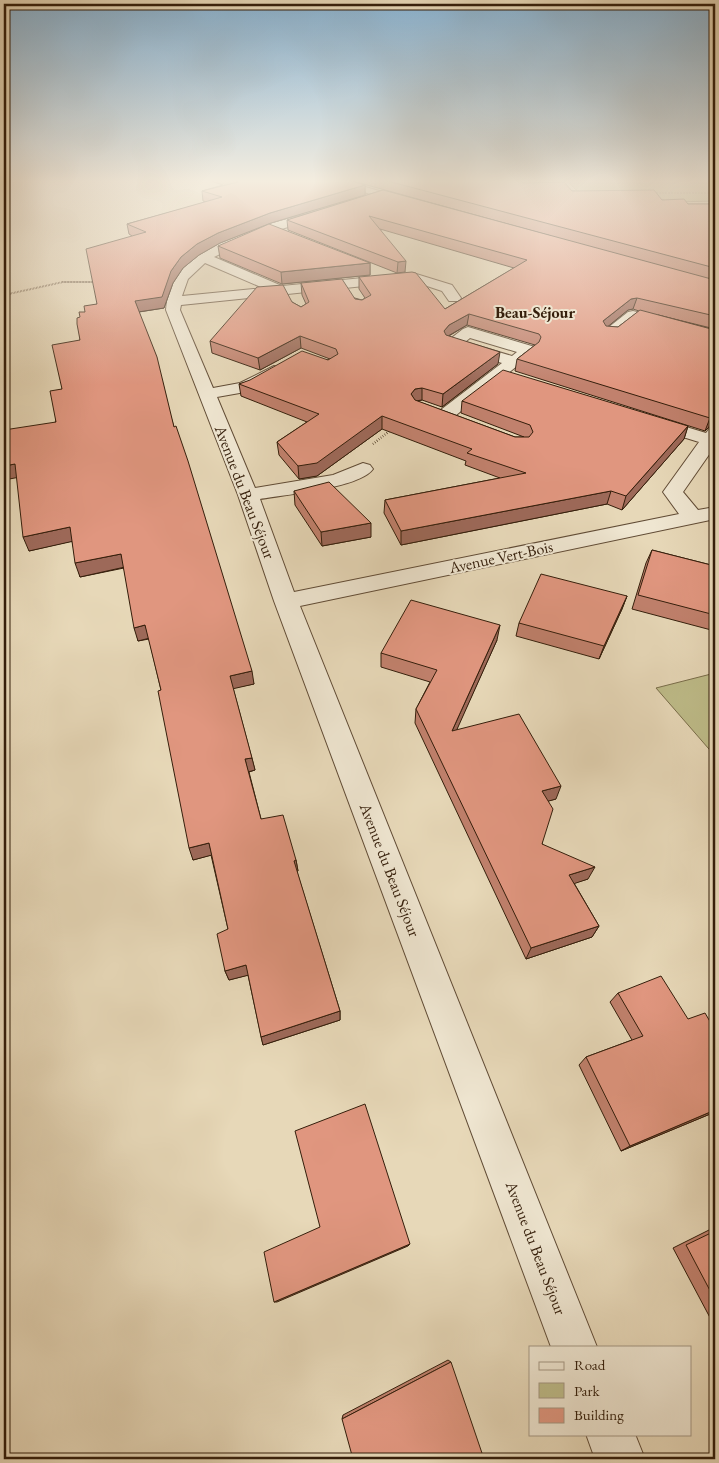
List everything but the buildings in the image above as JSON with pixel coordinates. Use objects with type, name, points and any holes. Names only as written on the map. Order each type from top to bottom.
[{"type":"street","points":[[224,248],[205,258],[185,274],[177,288],[174,301],[414,277],[447,288],[454,298]]},
{"type":"street","points":[[205,258],[285,290],[298,305]]},
{"type":"street","points":[[369,268],[396,278]]},
{"type":"street","points":[[347,284],[357,299]]},
{"type":"street","name":"Avenue du Beau Séjour","points":[[174,301],[173,310],[248,495],[286,601],[574,1346]]},
{"type":"street","points":[[609,334],[633,315],[715,336]]},
{"type":"street","points":[[421,407],[452,419],[514,362]]},
{"type":"street","points":[[206,394],[245,387],[286,365]]},
{"type":"street","points":[[499,374],[518,380]]},
{"type":"street","points":[[637,417],[713,437],[672,492],[692,517]]},
{"type":"street","points":[[248,495],[338,480],[364,469]]},
{"type":"street","name":"Avenue Vert-Bois","points":[[286,601],[715,513]]},
{"type":"street","points":[[611,1436],[620,1459]]},
{"type":"path","points":[[4,295],[63,282],[102,282]]},
{"type":"path","points":[[364,469],[363,451],[421,407]]},
{"type":"green space","points":[[715,673],[715,756],[656,688]]},
{"type":"district","name":"Beau-Séjour","points":[[535,312]]}]
